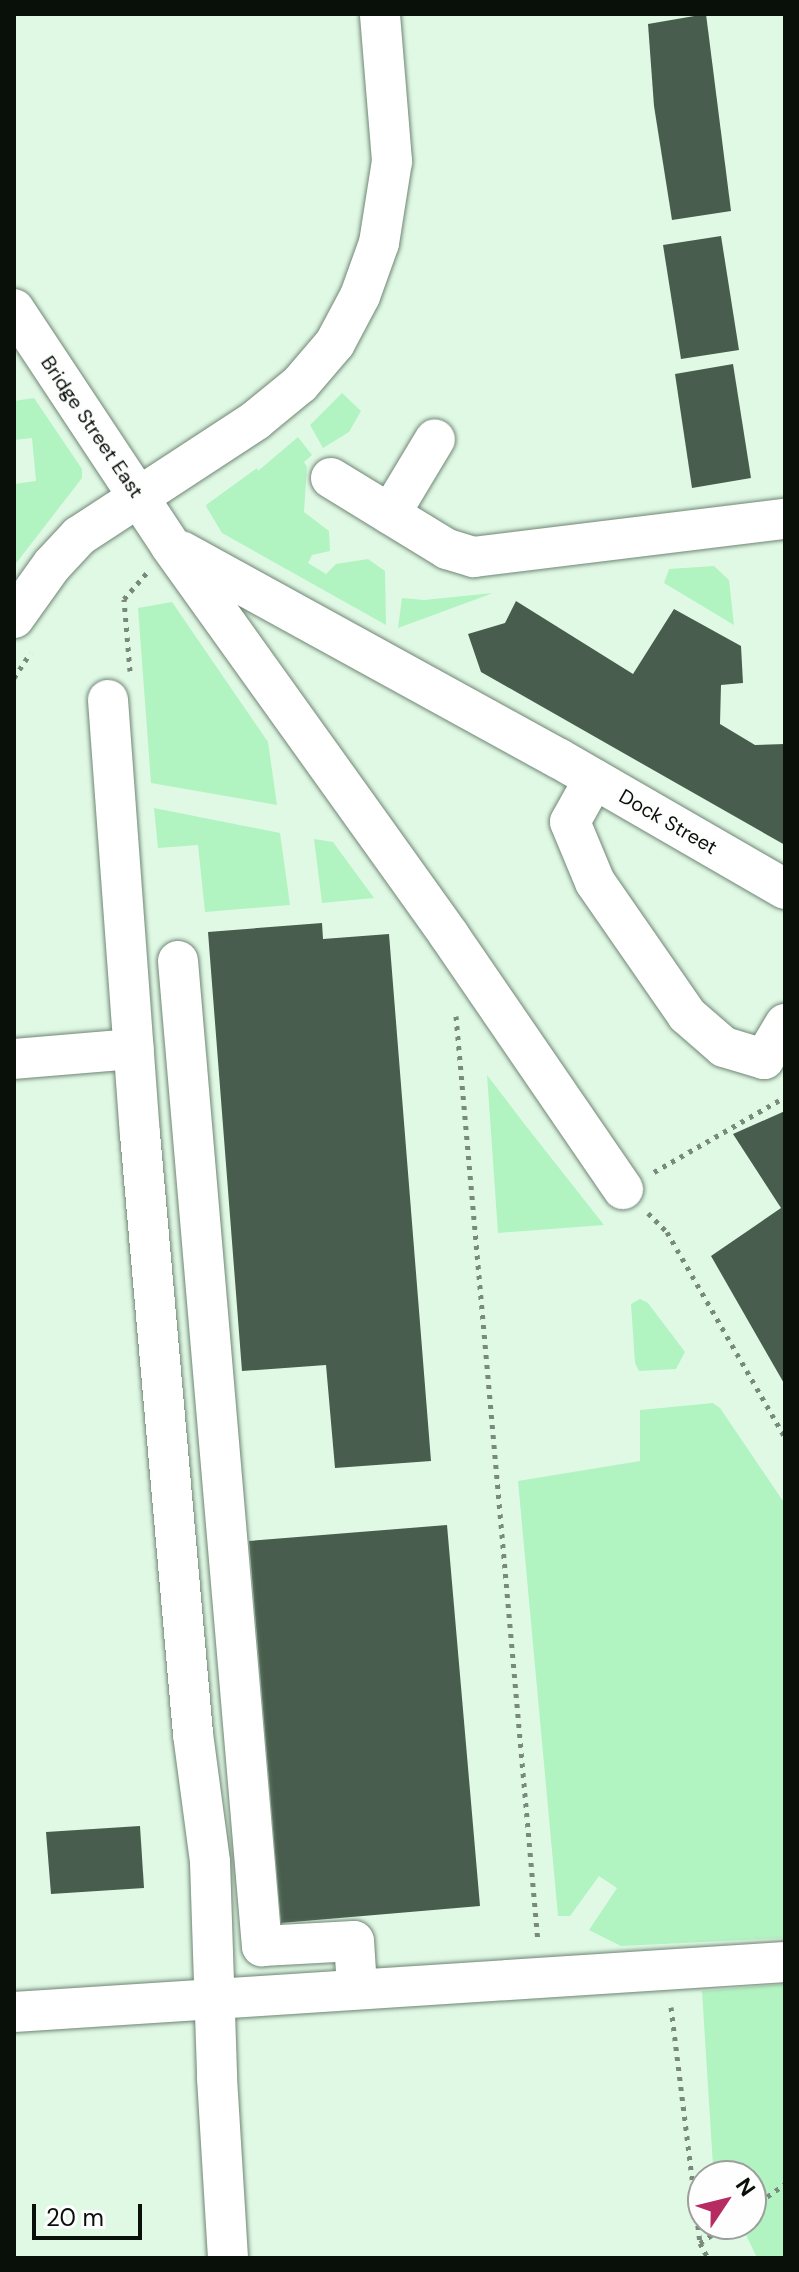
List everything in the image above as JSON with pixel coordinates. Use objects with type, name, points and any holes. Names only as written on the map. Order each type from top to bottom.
[{"type":"street","points":[[26,630],[52,565],[79,536],[256,420],[300,384],[335,343],[360,296],[379,243],[392,161],[380,14]]},
{"type":"street","name":"Bridge Street East","points":[[14,309],[170,545],[449,935],[623,1189]]},
{"type":"street","points":[[390,514],[435,439]]},
{"type":"street","points":[[331,478],[447,549],[474,557],[785,519]]},
{"type":"street","name":"Dock Street","points":[[170,545],[594,779],[785,889]]},
{"type":"street","points":[[108,700],[134,1049],[193,1734],[210,1862],[217,1998],[217,2078],[228,2257]]},
{"type":"street","points":[[594,779],[570,822],[595,882],[687,1015],[724,1047],[764,1059],[785,1024]]},
{"type":"street","points":[[178,961],[262,1946],[354,1941],[357,1988]]},
{"type":"street","points":[[14,1059],[134,1049]]},
{"type":"street","points":[[14,2012],[541,1975],[785,1962]]},
{"type":"path","points":[[14,678],[26,630]]},
{"type":"path","points":[[456,1013],[541,1975]]},
{"type":"path","points":[[785,1097],[623,1189],[667,1232],[785,1437]]},
{"type":"path","points":[[666,1968],[700,2243],[708,2258]]},
{"type":"path","points":[[767,2197],[785,2184]]},
{"type":"path","points":[[700,2243],[704,2240]]},
{"type":"green space","points":[[342,393],[361,411],[349,432],[323,448],[310,425]]},
{"type":"green space","points":[[34,398],[82,469],[82,478],[14,566],[14,484],[36,481],[32,438],[14,440],[14,401]]},
{"type":"green space","points":[[298,437],[312,455],[304,462],[307,467],[304,512],[329,531],[330,551],[312,555],[308,563],[326,574],[336,564],[368,559],[385,571],[386,625],[222,533],[207,508],[206,505],[257,468],[258,471]]},
{"type":"green space","points":[[714,566],[729,580],[734,625],[664,583],[669,569]]},
{"type":"green space","points":[[493,593],[398,628],[402,598],[424,600]]},
{"type":"green space","points":[[172,602],[268,742],[277,805],[151,783],[138,608]]},
{"type":"green space","points":[[154,808],[280,833],[290,905],[205,912],[198,845],[158,848]]},
{"type":"green space","points":[[314,839],[333,842],[374,898],[322,903]]},
{"type":"green space","points":[[487,1075],[526,1126],[604,1225],[498,1233]]},
{"type":"green space","points":[[640,1299],[648,1303],[685,1352],[676,1369],[639,1371],[635,1363],[631,1304]]},
{"type":"green space","points":[[713,1403],[720,1408],[785,1504],[785,1938],[621,1946],[589,1930],[617,1888],[599,1876],[570,1916],[558,1916],[518,1481],[640,1461],[640,1410]]},
{"type":"green space","points":[[785,1984],[785,2258],[757,2258],[749,2240],[767,2240],[767,2160],[713,2160],[702,1991]]},
{"type":"building","points":[[706,14],[731,211],[672,220],[654,106],[648,24]]},
{"type":"building","points":[[721,236],[739,350],[681,359],[663,245]]},
{"type":"building","points":[[733,364],[751,478],[692,488],[675,374]]},
{"type":"building","points":[[516,601],[633,674],[674,609],[741,646],[743,683],[721,685],[720,724],[755,745],[785,744],[785,845],[481,672],[468,634],[505,623]]},
{"type":"building","points":[[322,923],[323,939],[389,934],[431,1461],[335,1468],[326,1365],[242,1371],[208,932]]},
{"type":"building","points":[[785,1111],[785,1385],[711,1256],[781,1208],[733,1134]]},
{"type":"building","points":[[447,1525],[480,1906],[281,1923],[249,1541]]},
{"type":"building","points":[[140,1826],[144,1888],[51,1894],[46,1832]]}]
